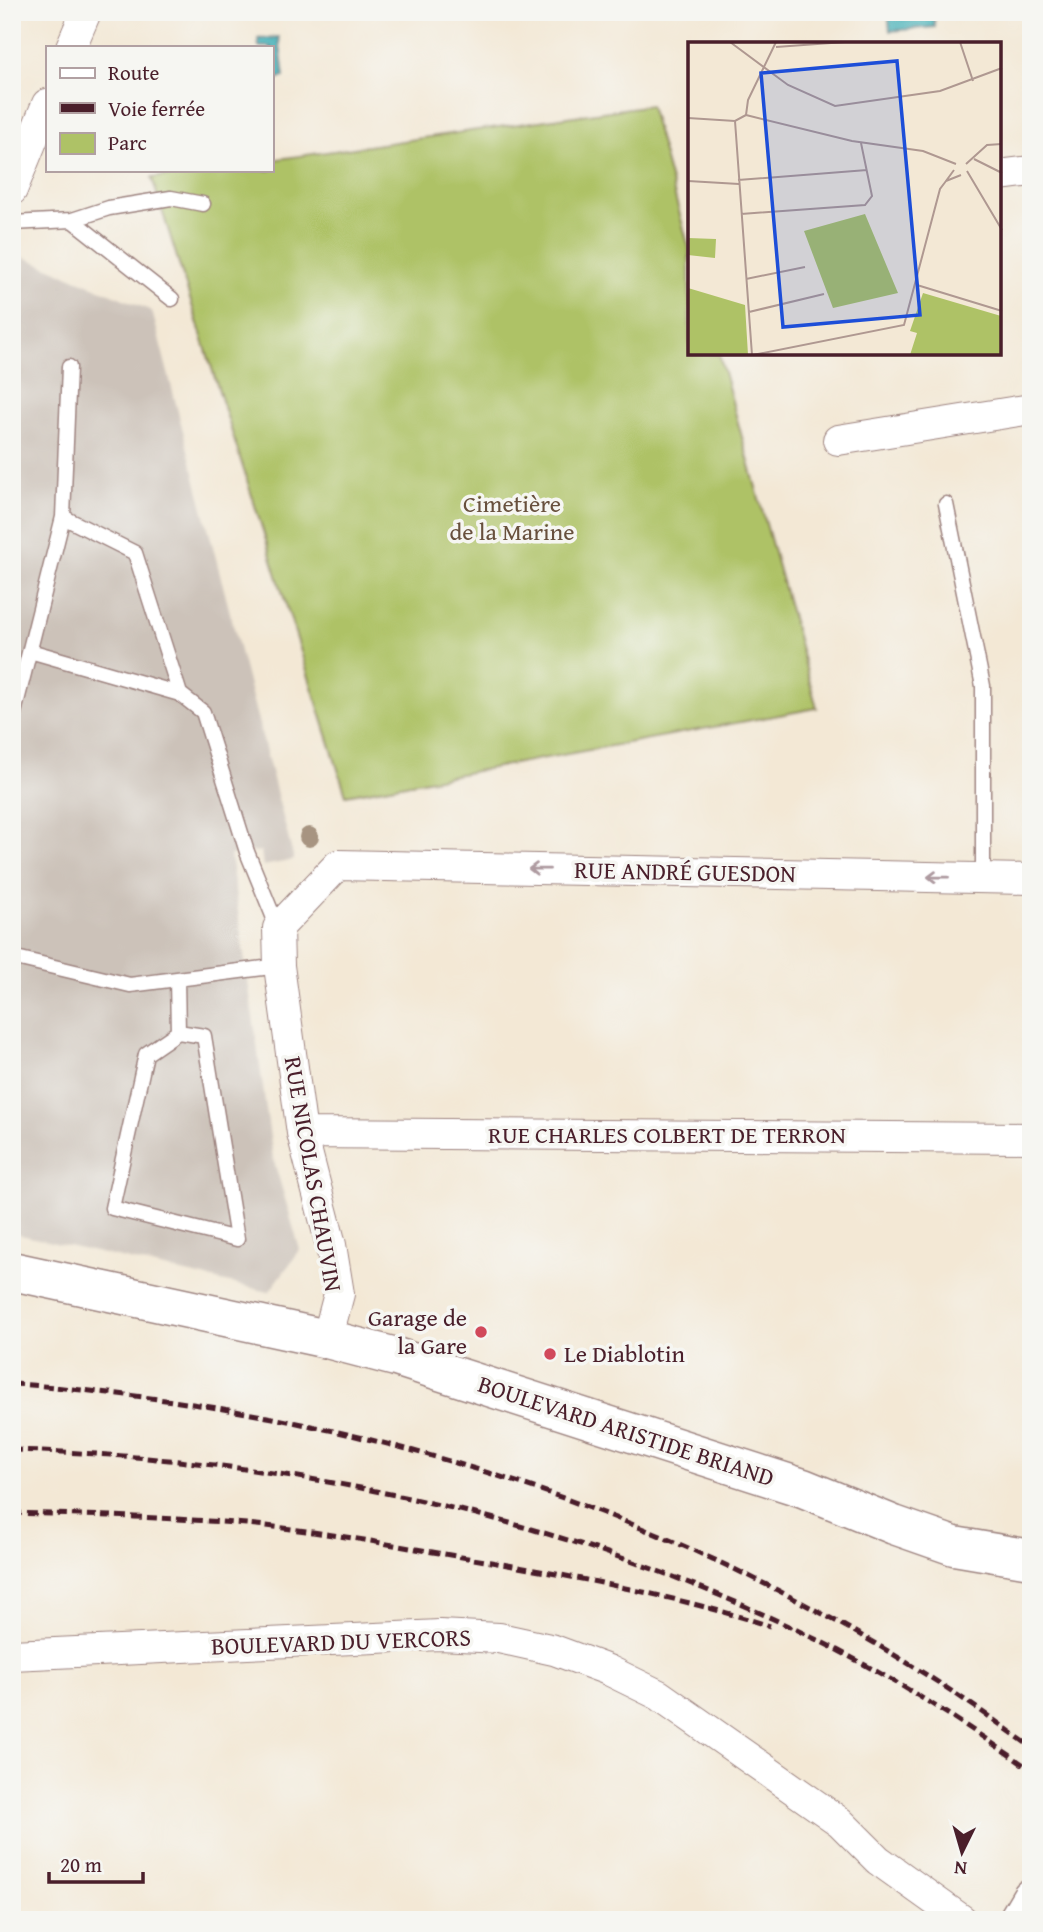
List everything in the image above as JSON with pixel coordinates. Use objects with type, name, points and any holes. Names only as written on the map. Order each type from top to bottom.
[{"type":"street","points":[[71,46],[86,12]]},
{"type":"street","points":[[12,190],[46,106]]},
{"type":"street","points":[[1001,175],[1031,171]]},
{"type":"street","points":[[838,440],[1031,409]]},
{"type":"street","name":"RUE ANDRÉ GUESDON","points":[[278,928],[338,865],[1031,879]]},
{"type":"street","name":"RUE NICOLAS CHAUVIN","points":[[278,928],[279,966],[302,1133],[331,1245],[339,1294],[327,1339]]},
{"type":"street","name":"RUE CHARLES COLBERT DE TERRON","points":[[302,1133],[1031,1138]]},
{"type":"street","name":"BOULEVARD ARISTIDE BRIAND","points":[[12,1271],[327,1339],[396,1357],[803,1488],[954,1546],[1031,1559]]},
{"type":"street","name":"BOULEVARD DU VERCORS","points":[[12,1655],[440,1635],[499,1638],[554,1650],[608,1670],[659,1695],[840,1822],[878,1860],[962,1920]]},
{"type":"street","points":[[1018,1920],[1031,1898]]},
{"type":"lane","points":[[12,223],[72,220],[109,208],[171,198],[203,204]]},
{"type":"lane","points":[[72,220],[172,299]]},
{"type":"lane","points":[[12,721],[63,517],[69,367]]},
{"type":"lane","points":[[946,503],[983,686],[983,878]]},
{"type":"lane","points":[[63,517],[135,553],[180,694]]},
{"type":"lane","points":[[30,651],[180,694],[203,712],[247,852],[278,928]]},
{"type":"lane","points":[[12,957],[130,985],[279,966]]},
{"type":"lane","points":[[177,979],[178,1032]]},
{"type":"lane","points":[[178,1032],[204,1036],[237,1240],[112,1208],[146,1054],[178,1032]]},
{"type":"shaded area","points":[[24,257],[152,311],[294,860],[263,866],[261,851],[230,855],[273,1158],[300,1250],[269,1292],[12,1233],[12,463]]},
{"type":"green space","name":"Cimetière de la Marine","points":[[650,105],[688,244],[688,355],[719,355],[817,708],[346,795],[152,178],[194,172],[273,172],[273,160]]},
{"type":"water","points":[[888,12],[933,12],[935,27],[890,31]]},
{"type":"water","points":[[279,37],[284,77],[273,80],[273,46],[259,46],[258,39]]},
{"type":"railway","points":[[12,1384],[100,1392],[224,1409],[347,1434],[469,1467],[589,1508],[706,1556],[819,1612],[928,1676],[1031,1747]]},
{"type":"railway","points":[[12,1450],[114,1455],[217,1465],[319,1480],[420,1500],[520,1526],[618,1557],[714,1593],[807,1635],[922,1698],[1031,1770]]},
{"type":"railway","points":[[12,1513],[207,1521],[331,1535],[597,1582],[667,1597],[770,1626]]},
{"type":"place","name":"Garage de la Gare","points":[[481,1332]]},
{"type":"place","name":"Le Diablotin","points":[[550,1354]]}]
